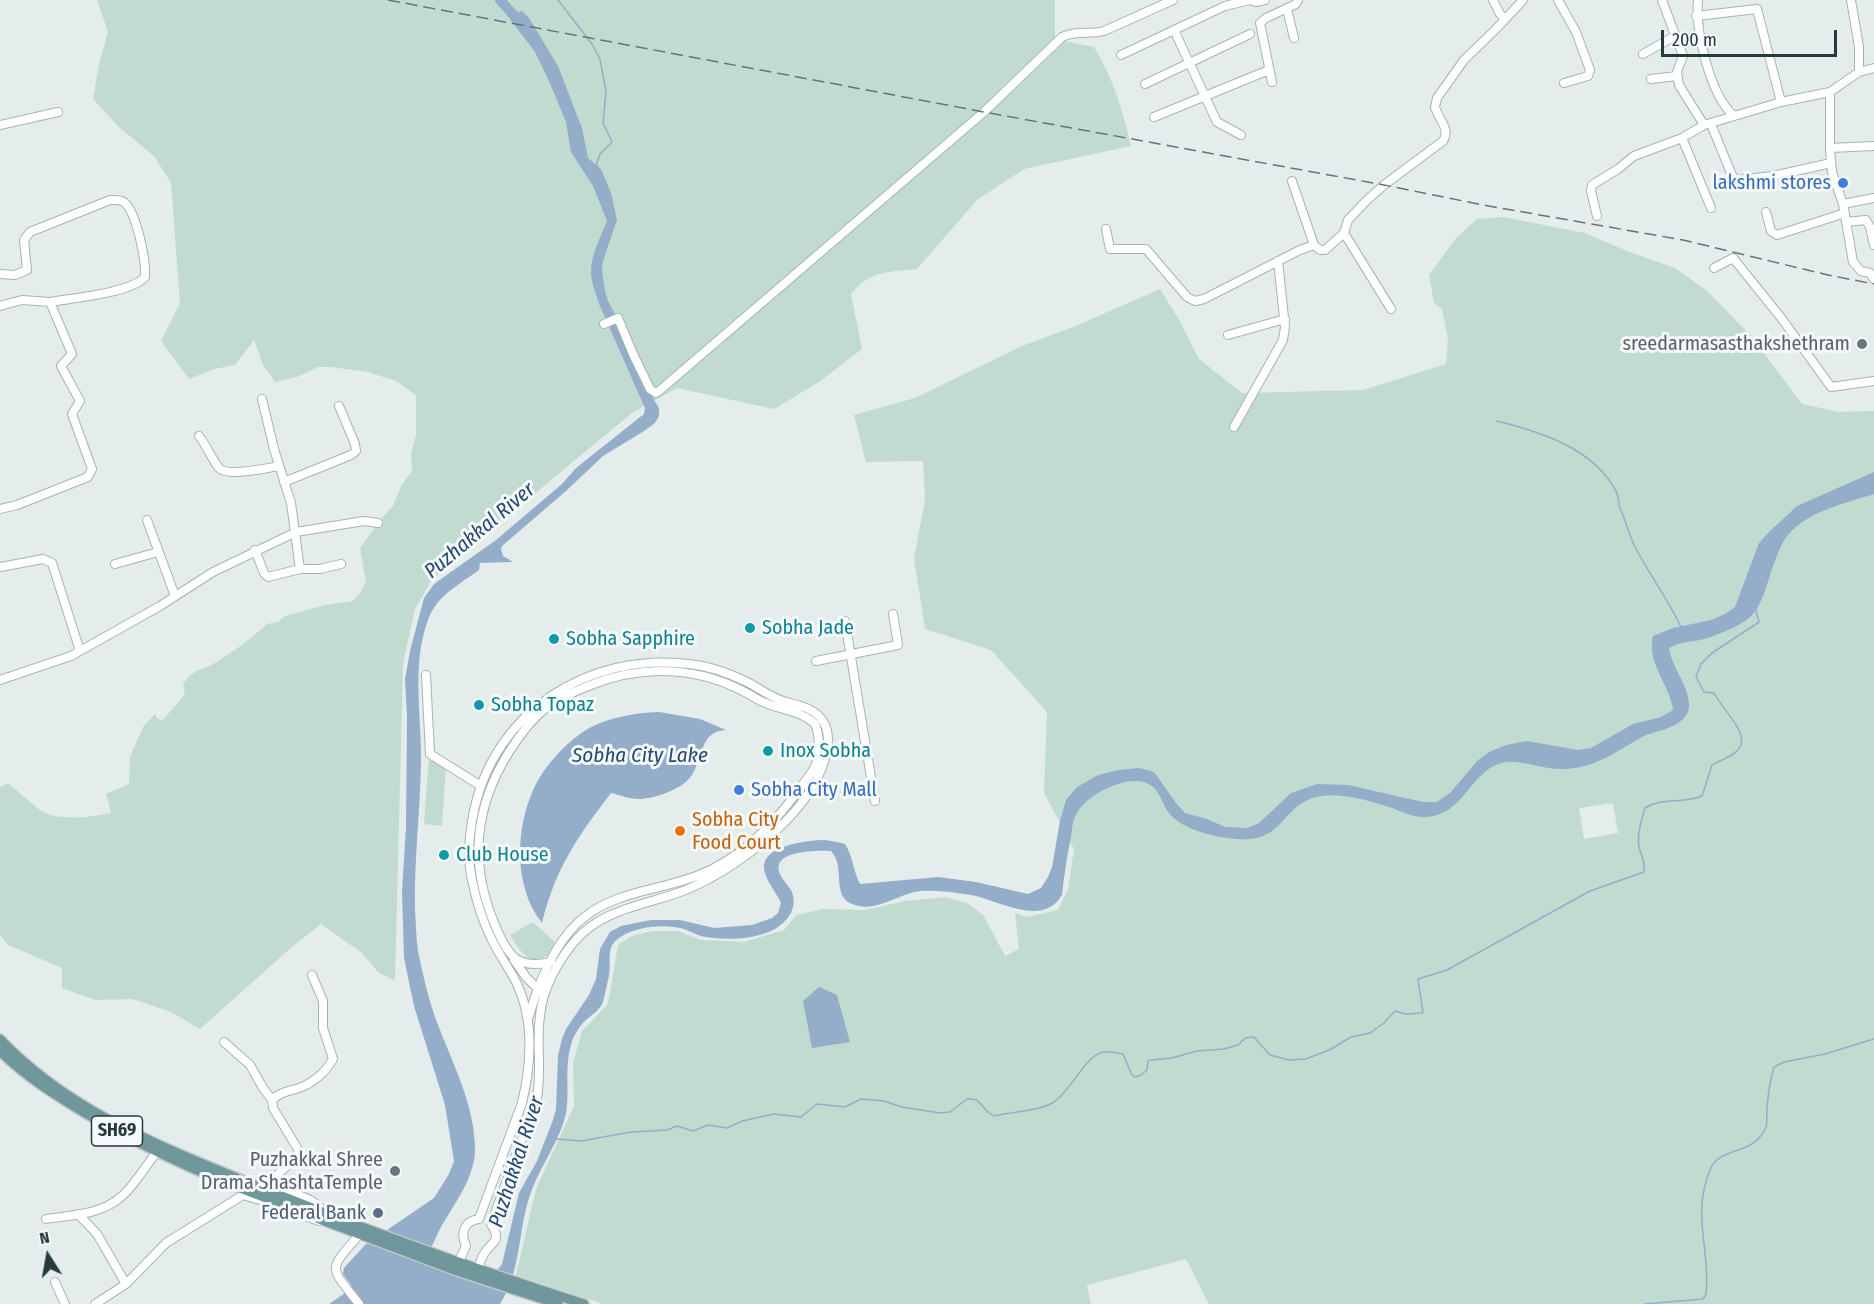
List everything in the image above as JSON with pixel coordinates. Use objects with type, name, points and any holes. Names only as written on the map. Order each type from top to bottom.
[{"type":"main road","points":[[0,1039],[17,1057],[43,1078],[97,1113],[184,1158],[362,1232],[482,1273],[558,1304]]},
{"type":"main road","name":"SH69","points":[[0,1051],[27,1074],[110,1128],[246,1192],[302,1211],[333,1225]]},
{"type":"main road","points":[[333,1225],[378,1234],[433,1257],[459,1261],[482,1273]]},
{"type":"main road","points":[[538,1294],[584,1304]]},
{"type":"street","points":[[605,323],[618,318],[650,390],[656,393],[984,112],[1062,37],[1078,32],[1104,31],[1173,0]]},
{"type":"street","points":[[1121,56],[1225,6],[1250,0],[1256,2],[1265,0]]},
{"type":"street","points":[[1272,82],[1260,23],[1296,4],[1298,0]]},
{"type":"street","points":[[1493,0],[1505,19]]},
{"type":"street","points":[[1292,181],[1314,245],[1320,250],[1325,250],[1344,233],[1348,220],[1376,192],[1443,141],[1446,129],[1435,107],[1437,98],[1464,60],[1523,0]]},
{"type":"street","points":[[1558,0],[1569,16],[1590,70],[1588,76],[1564,83]]},
{"type":"street","points":[[1662,0],[1683,56],[1677,76],[1679,85],[1707,124],[1734,179],[1773,176],[1832,163]]},
{"type":"street","points":[[1698,0],[1696,16],[1703,50],[1718,94],[1723,104],[1734,116]]},
{"type":"street","points":[[1851,0],[1859,47],[1859,72]]},
{"type":"street","points":[[1287,9],[1293,38]]},
{"type":"street","points":[[1696,16],[1756,9],[1759,12],[1781,102]]},
{"type":"street","points":[[1174,30],[1216,122],[1241,135]]},
{"type":"street","points":[[1145,84],[1250,34]]},
{"type":"street","points":[[1643,54],[1675,36]]},
{"type":"street","points":[[1598,216],[1591,190],[1592,185],[1634,156],[1682,138],[1707,124],[1781,102],[1830,92],[1859,72],[1874,68]]},
{"type":"street","points":[[1154,117],[1269,70]]},
{"type":"street","points":[[1651,79],[1677,76]]},
{"type":"street","points":[[1830,92],[1832,172],[1843,204],[1853,262],[1861,271],[1873,275]]},
{"type":"street","points":[[0,125],[58,112]]},
{"type":"street","points":[[1682,138],[1711,208]]},
{"type":"street","points":[[1830,148],[1874,146]]},
{"type":"street","points":[[1843,204],[1874,198]]},
{"type":"street","points":[[0,274],[15,275],[27,270],[24,240],[30,232],[110,200],[119,199],[126,203],[139,232],[145,277],[137,284],[105,293],[50,302],[22,300],[0,306]]},
{"type":"street","points":[[1766,212],[1771,231],[1777,235],[1846,218],[1866,220],[1874,245]]},
{"type":"street","points":[[1106,229],[1110,249],[1146,249],[1187,297],[1195,301],[1204,299],[1314,245]]},
{"type":"street","points":[[1344,233],[1391,309]]},
{"type":"street","points":[[1714,268],[1733,258],[1782,319],[1831,387],[1874,381]]},
{"type":"street","points":[[1234,427],[1283,340],[1284,319],[1278,261]]},
{"type":"street","points":[[0,508],[17,505],[88,477],[91,471],[72,414],[80,401],[61,366],[72,354],[50,302]]},
{"type":"street","points":[[1228,335],[1284,319]]},
{"type":"street","points":[[262,399],[291,503],[300,569]]},
{"type":"street","points":[[284,482],[356,451],[339,406]]},
{"type":"street","points":[[198,436],[224,471],[279,466]]},
{"type":"street","points":[[147,520],[175,596]]},
{"type":"street","points":[[0,680],[71,656],[117,632],[213,572],[296,532],[363,521],[378,523]]},
{"type":"street","points":[[255,550],[264,573],[268,577],[300,569],[320,569],[341,564]]},
{"type":"street","points":[[115,564],[158,552]]},
{"type":"street","points":[[0,567],[43,559],[52,563],[80,651]]},
{"type":"street","points":[[816,661],[898,645],[893,614]]},
{"type":"street","points":[[844,621],[875,801]]},
{"type":"street","points":[[482,1273],[485,1251],[492,1247],[496,1239],[496,1231],[491,1224],[537,1098],[541,1078],[540,1013],[544,997],[566,953],[577,938],[592,926],[628,907],[687,890],[742,861],[777,830],[802,802],[824,764],[828,739],[826,726],[816,712],[711,668],[688,663],[654,663],[612,668],[571,683],[551,694],[511,731],[496,753],[481,786],[470,830],[468,852],[471,878],[478,904],[492,940],[518,985],[528,1018]]},
{"type":"street","points":[[459,1261],[466,1246],[463,1238],[464,1230],[468,1223],[479,1219],[522,1103],[526,1085],[528,1018],[534,998],[539,989],[559,946],[585,916],[598,908],[632,894],[701,874],[743,849],[764,831],[793,797],[815,765],[819,739],[815,724],[810,719],[767,705],[740,688],[698,674],[666,670],[625,674],[574,692],[548,707],[527,727],[496,773],[481,818],[478,847],[482,888],[503,942],[526,977],[539,989],[544,997]]},
{"type":"street","points":[[426,675],[430,754],[481,786]]},
{"type":"street","points":[[767,705],[771,695]]},
{"type":"street","points":[[819,739],[828,739]]},
{"type":"street","points":[[793,797],[802,802]]},
{"type":"street","points":[[683,881],[687,890]]},
{"type":"street","points":[[514,960],[540,965],[551,962]]},
{"type":"street","points":[[272,1100],[282,1093],[301,1087],[315,1079],[333,1059],[323,1028],[323,1001],[312,975]]},
{"type":"street","points":[[518,985],[534,998],[544,997]]},
{"type":"street","points":[[224,1042],[246,1061],[272,1100],[273,1107],[299,1151],[297,1157],[269,1179],[279,1189],[315,1202],[325,1215]]},
{"type":"street","points":[[46,1219],[80,1216],[111,1204],[123,1196],[157,1152]]},
{"type":"street","points":[[95,1304],[126,1284],[166,1243],[243,1195],[270,1202],[333,1225]]},
{"type":"street","points":[[80,1216],[97,1234],[126,1284]]},
{"type":"street","points":[[359,1304],[334,1269],[336,1261],[362,1232]]},
{"type":"street","points":[[55,1282],[65,1304]]},
{"type":"green space","points":[[97,0],[1055,0],[1055,39],[1094,47],[1117,95],[1131,146],[1024,169],[977,200],[917,269],[873,276],[858,286],[851,294],[862,349],[819,382],[774,409],[677,388],[632,413],[433,578],[415,609],[403,664],[395,981],[378,972],[362,953],[321,924],[200,1029],[171,1012],[132,999],[95,1000],[62,988],[62,968],[8,945],[0,935],[0,787],[8,783],[42,811],[52,815],[78,818],[111,813],[106,794],[129,784],[130,757],[143,727],[155,714],[158,719],[163,720],[185,694],[183,684],[190,676],[227,655],[267,624],[278,622],[285,616],[325,605],[353,601],[366,582],[360,548],[393,506],[401,486],[412,471],[411,453],[416,435],[416,395],[396,381],[368,372],[331,367],[318,367],[297,377],[275,382],[263,365],[254,340],[235,365],[214,369],[189,379],[161,341],[180,303],[171,183],[154,156],[120,128],[93,99],[108,32]]},
{"type":"green space","points":[[1503,217],[1585,233],[1675,268],[1706,290],[1752,337],[1802,404],[1839,412],[1874,411],[1874,1304],[1209,1304],[1186,1259],[1087,1285],[1091,1304],[603,1304],[516,1275],[536,1189],[574,1106],[573,1063],[582,1031],[608,1004],[618,945],[632,936],[652,931],[678,931],[701,940],[744,942],[784,930],[797,915],[822,909],[865,910],[905,901],[946,897],[967,903],[983,915],[1005,956],[1019,949],[1015,913],[1027,917],[1058,910],[1068,889],[1074,849],[1044,793],[1047,712],[991,650],[925,629],[914,558],[925,500],[923,461],[866,462],[854,415],[915,398],[1022,346],[1078,325],[1160,289],[1199,359],[1242,393],[1363,390],[1446,364],[1448,339],[1442,309],[1434,303],[1429,275],[1456,238],[1477,219]],"holes":[[[1613,803],[1618,833],[1584,839],[1579,808]]]},
{"type":"green space","points":[[429,756],[446,766],[442,826],[424,824]]},
{"type":"green space","points":[[533,922],[555,942],[550,952],[538,960],[526,956],[510,935]]},
{"type":"water","points":[[522,11],[529,18],[558,66],[582,128],[588,158],[601,169],[611,193],[617,220],[603,261],[605,291],[644,383],[659,408],[659,416],[655,423],[644,431],[603,456],[502,546],[503,556],[513,562],[480,563],[479,570],[443,597],[428,620],[423,637],[418,691],[421,764],[415,892],[417,946],[432,1007],[467,1100],[475,1147],[469,1178],[426,1258],[485,1286],[502,1264],[519,1193],[537,1161],[553,1120],[556,1109],[558,1055],[562,1039],[566,1029],[589,995],[596,979],[600,949],[610,932],[621,926],[651,920],[680,920],[714,928],[752,925],[772,918],[778,913],[781,903],[765,873],[765,861],[769,855],[785,846],[821,840],[845,844],[860,884],[938,877],[976,882],[1028,894],[1041,888],[1048,877],[1066,800],[1077,787],[1098,775],[1118,770],[1139,768],[1154,772],[1185,813],[1225,827],[1247,828],[1259,823],[1291,793],[1317,784],[1348,785],[1423,802],[1437,802],[1451,792],[1477,761],[1489,752],[1506,745],[1527,741],[1578,750],[1591,748],[1633,724],[1661,717],[1673,710],[1668,692],[1655,664],[1653,636],[1673,628],[1711,620],[1735,607],[1759,543],[1797,506],[1874,472],[1874,494],[1828,509],[1796,527],[1782,545],[1760,603],[1749,618],[1720,633],[1669,648],[1689,699],[1687,714],[1683,720],[1642,737],[1585,766],[1563,769],[1515,762],[1501,763],[1481,775],[1449,809],[1439,815],[1426,817],[1413,816],[1357,798],[1321,796],[1297,806],[1274,829],[1252,839],[1220,837],[1189,828],[1172,817],[1156,790],[1151,786],[1140,781],[1128,782],[1099,792],[1084,804],[1077,814],[1073,823],[1062,895],[1053,905],[1042,910],[1017,909],[977,896],[932,891],[914,892],[868,907],[852,904],[843,896],[836,858],[831,851],[817,851],[790,855],[779,864],[779,871],[791,890],[794,902],[791,913],[773,930],[749,937],[723,939],[703,936],[677,927],[661,926],[636,930],[622,936],[616,940],[611,949],[609,976],[602,1005],[582,1024],[572,1042],[568,1062],[566,1113],[560,1132],[533,1187],[524,1216],[513,1276],[500,1304],[364,1304],[362,1301],[358,1304],[329,1304],[345,1293],[351,1285],[343,1274],[344,1268],[365,1245],[434,1198],[454,1161],[445,1105],[414,1006],[404,958],[402,892],[406,826],[405,679],[424,598],[434,584],[496,540],[562,484],[576,468],[644,414],[645,408],[599,304],[592,279],[593,259],[607,221],[593,186],[571,152],[566,122],[535,52],[507,15]]},
{"type":"water","name":"Sobha City Lake","points":[[659,712],[700,719],[726,730],[711,735],[703,746],[692,775],[675,789],[645,799],[628,798],[611,793],[588,824],[561,869],[542,923],[526,892],[520,856],[524,820],[535,786],[560,751],[589,729],[618,717]]},
{"type":"water","points":[[819,987],[837,995],[850,1042],[812,1048],[803,1001]]},
{"type":"waterway","name":"Puzhakkal River","points":[[500,0],[520,22]]},
{"type":"waterway","points":[[558,0],[592,44],[600,59],[606,92],[603,123],[612,142],[600,154],[596,166]]},
{"type":"waterway","points":[[1497,421],[1564,444],[1594,463],[1606,476],[1617,493],[1620,508],[1635,547],[1681,627]]},
{"type":"waterway","points":[[556,1139],[581,1141],[631,1132],[667,1130],[677,1126],[693,1131],[708,1125],[727,1128],[742,1121],[774,1114],[801,1117],[817,1104],[845,1107],[861,1099],[884,1101],[902,1107],[940,1113],[950,1112],[967,1099],[971,1099],[977,1100],[994,1116],[1033,1110],[1054,1102],[1091,1059],[1104,1052],[1123,1054],[1135,1077],[1147,1070],[1148,1061],[1172,1058],[1197,1051],[1224,1049],[1238,1045],[1245,1038],[1254,1037],[1270,1055],[1289,1060],[1306,1059],[1331,1049],[1351,1037],[1370,1033],[1395,1011],[1405,1014],[1423,1013],[1418,979],[1447,970],[1590,891],[1644,872],[1639,838],[1645,808],[1658,803],[1702,796],[1712,765],[1731,755],[1740,747],[1741,734],[1733,720],[1714,693],[1704,692],[1696,677],[1701,664],[1712,653],[1759,622],[1755,607]]},
{"type":"waterway","points":[[1645,1304],[1703,1299],[1706,1294],[1702,1203],[1710,1170],[1719,1158],[1747,1147],[1764,1131],[1767,1125],[1769,1093],[1774,1067],[1784,1062],[1825,1054],[1874,1039]]},
{"type":"railway","points":[[388,0],[1483,205],[1683,240],[1874,284]]},
{"type":"place","name":"lakshmi stores","points":[[1843,183]]},
{"type":"place","name":"sreedarmasasthakshethram","points":[[1862,344]]},
{"type":"place","name":"Sobha Jade","points":[[750,628]]},
{"type":"place","name":"Sobha Sapphire","points":[[554,639]]},
{"type":"place","name":"Sobha Topaz","points":[[479,705]]},
{"type":"place","name":"Inox Sobha","points":[[768,751]]},
{"type":"place","name":"Sobha City Mall","points":[[739,790]]},
{"type":"place","name":"Sobha City Food Court","points":[[680,831]]},
{"type":"place","name":"Club House","points":[[444,855]]},
{"type":"place","name":"Puzhakkal Shree Drama ShashtaTemple","points":[[395,1171]]},
{"type":"place","name":"Federal Bank","points":[[378,1213]]}]
